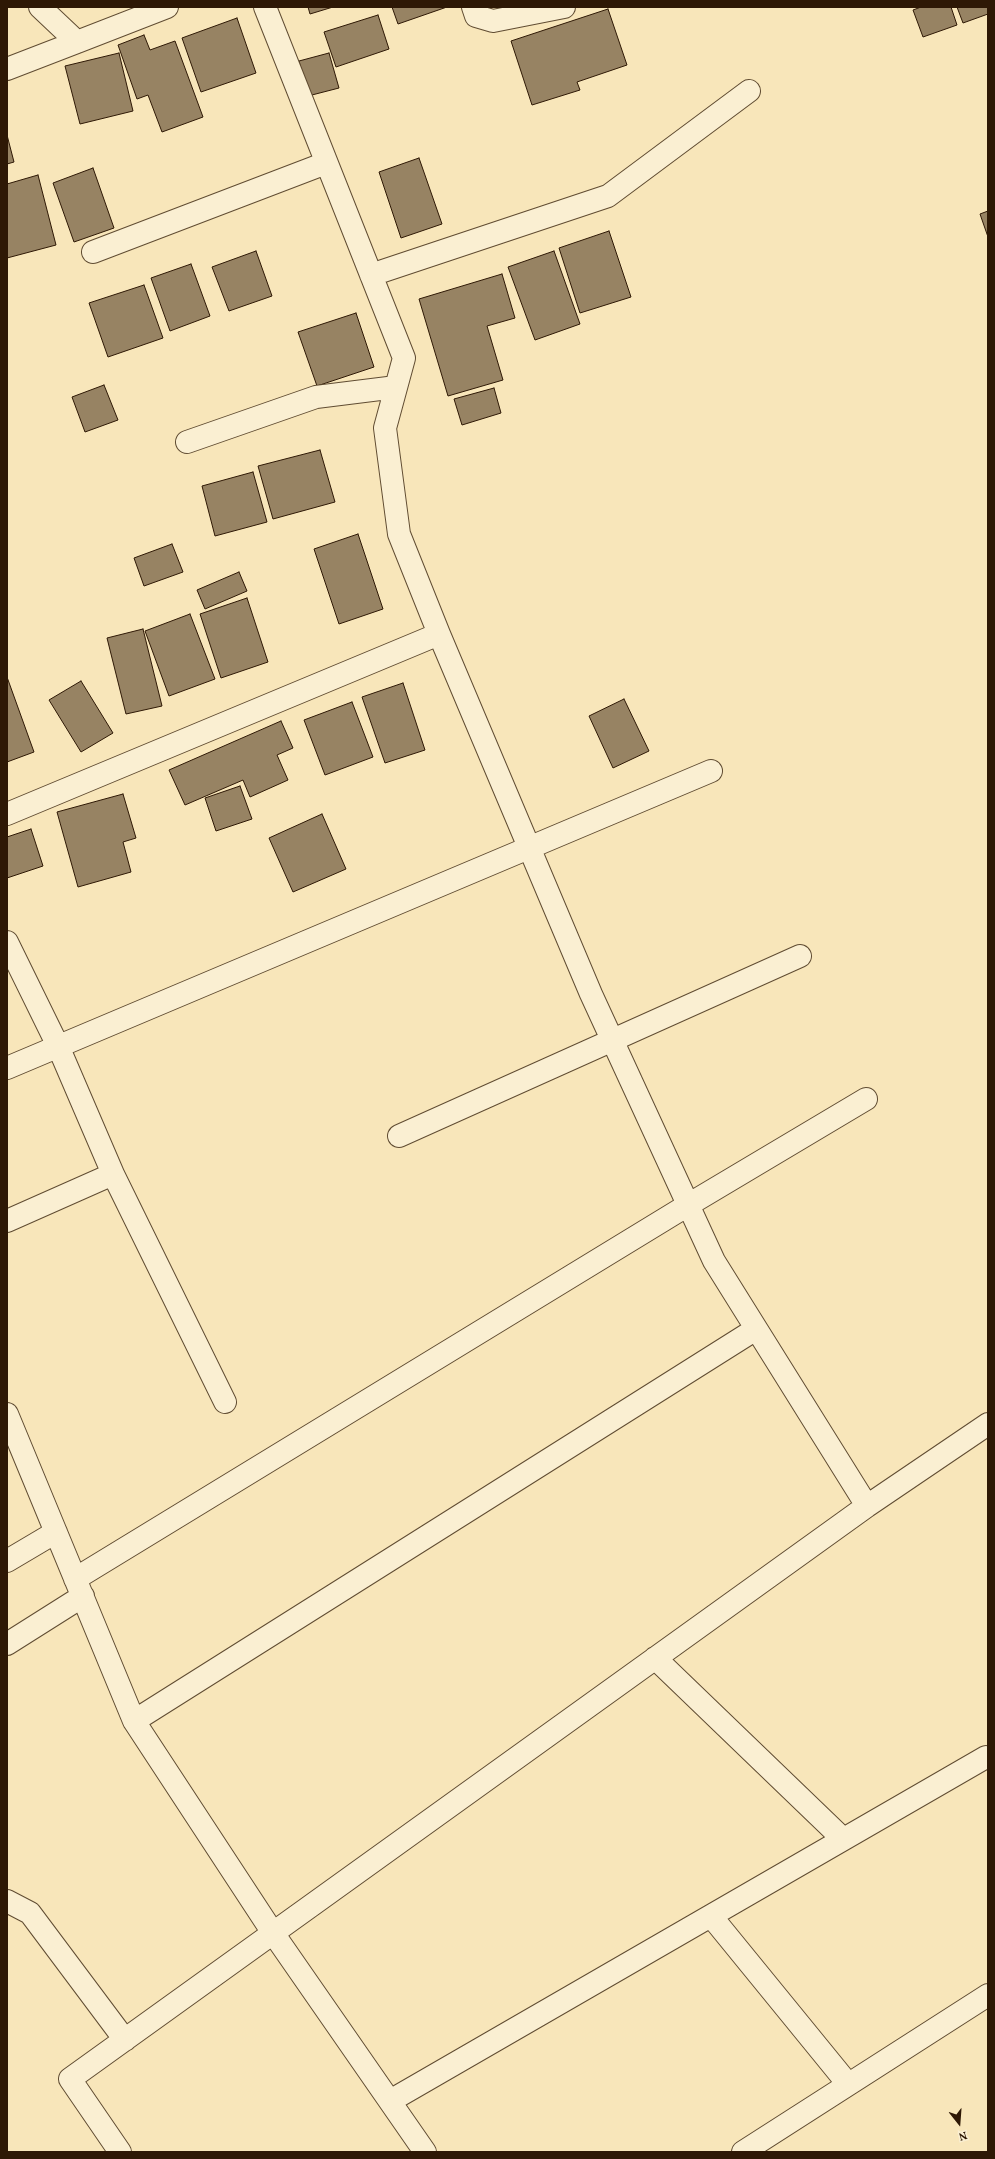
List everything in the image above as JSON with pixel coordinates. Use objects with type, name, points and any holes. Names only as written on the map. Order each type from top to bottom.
[{"type":"street","points":[[40,7],[77,42]]},
{"type":"street","points":[[7,69],[167,7]]},
{"type":"street","points":[[265,7],[404,358],[385,428],[399,534],[439,634],[612,1040],[714,1261],[867,1506]]},
{"type":"street","points":[[473,7],[476,16],[493,21],[564,7]]},
{"type":"street","points":[[371,275],[608,196],[749,91]]},
{"type":"street","points":[[93,252],[326,163]]},
{"type":"street","points":[[187,442],[316,396],[396,387]]},
{"type":"street","points":[[7,814],[439,634]]},
{"type":"street","points":[[7,1068],[529,846],[711,771]]},
{"type":"street","points":[[7,942],[58,1046],[113,1174],[225,1402]]},
{"type":"street","points":[[399,1136],[800,956]]},
{"type":"street","points":[[7,1644],[79,1588],[688,1205],[866,1099]]},
{"type":"street","points":[[7,1221],[113,1174]]},
{"type":"street","points":[[134,1721],[756,1329]]},
{"type":"street","points":[[7,1414],[134,1721],[273,1933],[425,2152]]},
{"type":"street","points":[[120,2152],[70,2079],[867,1506],[988,1424]]},
{"type":"street","points":[[7,1561],[56,1532]]},
{"type":"street","points":[[656,1658],[843,1839]]},
{"type":"street","points":[[390,2101],[986,1757]]},
{"type":"street","points":[[7,1901],[30,1913],[125,2040]]},
{"type":"street","points":[[711,1916],[848,2084]]},
{"type":"street","points":[[743,2152],[988,1995]]},
{"type":"building","points":[[308,7],[333,7],[310,14]]},
{"type":"building","points":[[392,7],[447,7],[398,24]]},
{"type":"building","points":[[921,7],[951,7],[957,25],[923,37],[913,10]]},
{"type":"building","points":[[957,7],[988,7],[988,14],[963,23]]},
{"type":"building","points":[[608,9],[627,65],[577,82],[580,90],[532,105],[511,41]]},
{"type":"building","points":[[378,15],[389,49],[336,67],[324,32]]},
{"type":"building","points":[[237,18],[256,73],[201,92],[182,38]]},
{"type":"building","points":[[144,35],[150,50],[175,41],[203,117],[162,132],[148,95],[137,99],[118,45]]},
{"type":"building","points":[[119,53],[133,111],[80,124],[65,66]]},
{"type":"building","points":[[329,53],[339,88],[308,96],[299,61]]},
{"type":"building","points":[[7,135],[14,162],[7,164]]},
{"type":"building","points":[[419,158],[442,224],[401,238],[379,172]]},
{"type":"building","points":[[93,168],[114,228],[74,242],[53,183]]},
{"type":"building","points":[[38,175],[56,245],[7,258],[7,184]]},
{"type":"building","points":[[988,211],[988,237],[980,214]]},
{"type":"building","points":[[609,231],[631,297],[580,313],[559,248]]},
{"type":"building","points":[[256,251],[272,296],[229,311],[212,267]]},
{"type":"building","points":[[554,251],[580,324],[535,340],[508,267]]},
{"type":"building","points":[[191,264],[210,316],[170,331],[151,278]]},
{"type":"building","points":[[502,274],[515,318],[487,326],[503,380],[448,396],[419,299]]},
{"type":"building","points":[[144,285],[163,338],[108,357],[89,303]]},
{"type":"building","points":[[356,313],[374,367],[317,386],[298,332]]},
{"type":"building","points":[[104,385],[118,420],[85,432],[72,397]]},
{"type":"building","points":[[494,388],[501,413],[462,425],[454,399]]},
{"type":"building","points":[[320,450],[335,502],[273,519],[258,466]]},
{"type":"building","points":[[253,472],[267,522],[215,536],[202,486]]},
{"type":"building","points":[[358,534],[383,609],[339,624],[314,549]]},
{"type":"building","points":[[172,544],[183,572],[144,586],[134,558]]},
{"type":"building","points":[[239,572],[247,591],[205,609],[197,590]]},
{"type":"building","points":[[247,598],[268,662],[221,678],[200,614]]},
{"type":"building","points":[[190,614],[215,679],[169,696],[145,631]]},
{"type":"building","points":[[143,629],[162,706],[126,714],[107,638]]},
{"type":"building","points":[[7,677],[34,752],[7,762]]},
{"type":"building","points":[[81,681],[113,733],[81,752],[49,700]]},
{"type":"building","points":[[403,683],[425,750],[385,763],[362,697]]},
{"type":"building","points":[[624,699],[649,751],[613,768],[589,716]]},
{"type":"building","points":[[352,702],[373,757],[325,775],[304,720]]},
{"type":"building","points":[[281,721],[293,748],[277,755],[288,780],[250,797],[243,780],[185,805],[169,770]]},
{"type":"building","points":[[240,786],[252,819],[216,831],[205,798]]},
{"type":"building","points":[[123,794],[136,838],[123,842],[131,872],[78,887],[57,812]]},
{"type":"building","points":[[322,814],[346,869],[293,892],[269,838]]},
{"type":"building","points":[[31,829],[43,866],[7,878],[7,837]]}]
